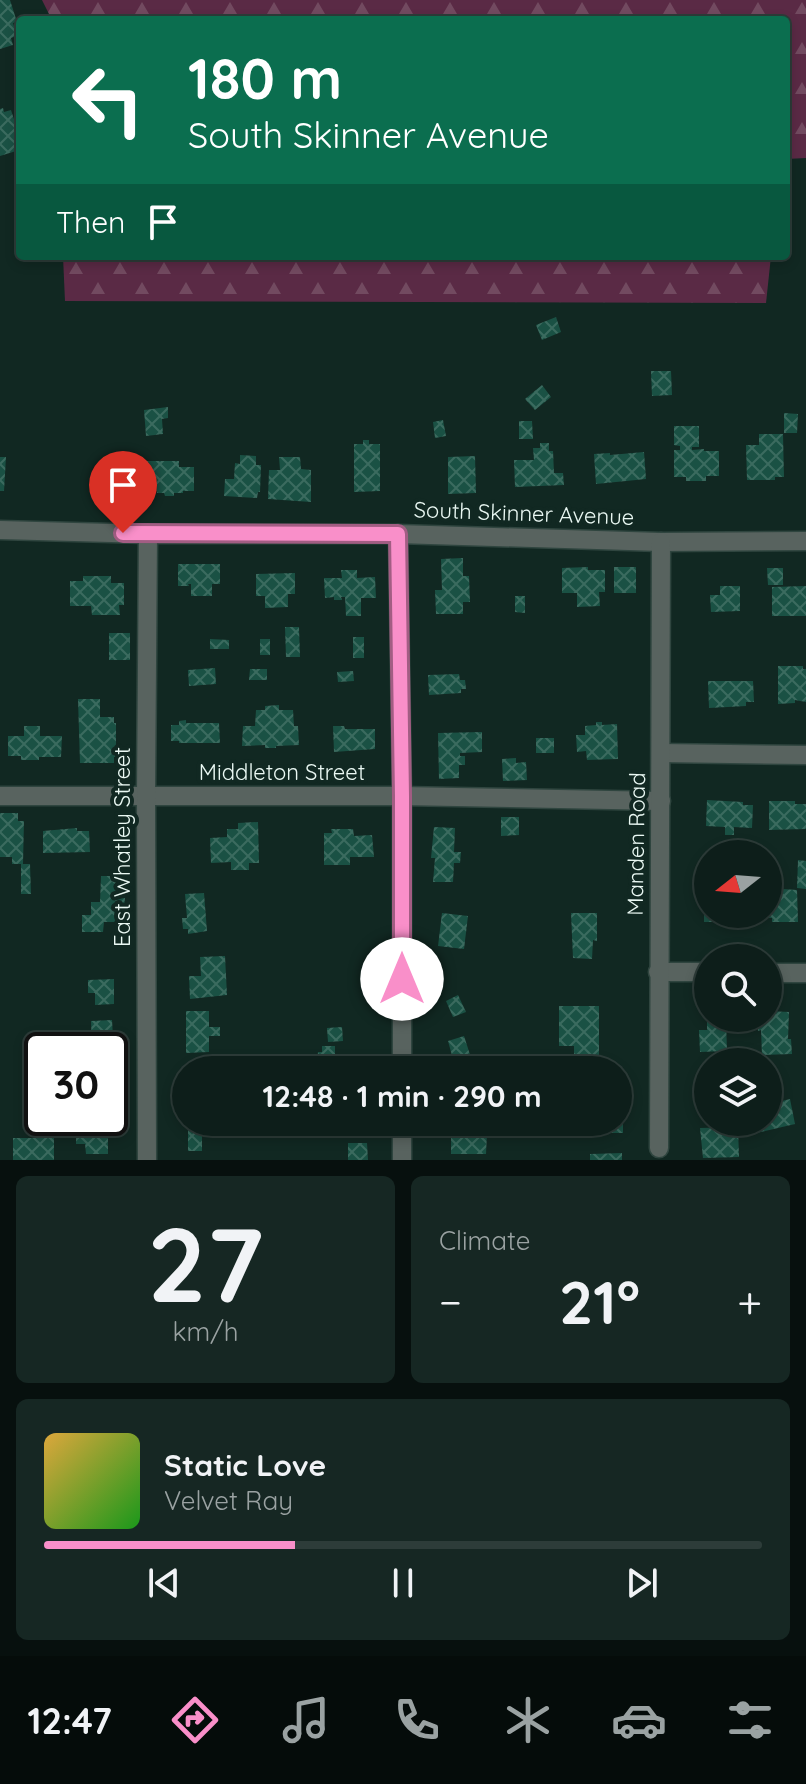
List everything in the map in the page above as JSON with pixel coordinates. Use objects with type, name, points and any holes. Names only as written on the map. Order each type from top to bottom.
[{"type":"street","name":"South Skinner Avenue","points":[[0,530],[148,534],[398,534],[661,542],[806,541]]},
{"type":"street","name":"East Whatley Street","points":[[147,1160],[148,534]]},
{"type":"street","points":[[398,534],[402,1056]]},
{"type":"street","name":"Manden Road","points":[[659,1148],[661,542]]},
{"type":"street","points":[[661,753],[806,755]]},
{"type":"street","name":"Middleton Street","points":[[0,796],[402,796],[661,801]]},
{"type":"street","points":[[658,972],[694,972]]},
{"type":"street","points":[[782,973],[806,973]]},
{"type":"street","points":[[402,1136],[402,1160]]},
{"type":"green space","points":[[42,0],[806,0],[806,158],[790,159],[790,16],[50,16]]},
{"type":"green space","points":[[63,260],[771,260],[766,303],[65,301]]},
{"type":"building","points":[[0,0],[10,0],[16,19],[13,23],[16,36],[11,38],[13,45],[0,49]]},
{"type":"building","points":[[3,108],[4,112],[11,110],[16,126],[16,151],[0,156],[0,109]]},
{"type":"building","points":[[556,317],[561,332],[542,340],[536,325]]},
{"type":"building","points":[[651,371],[671,371],[672,395],[652,396]]},
{"type":"building","points":[[542,385],[551,397],[535,410],[525,399]]},
{"type":"building","points":[[168,407],[168,418],[162,419],[163,434],[146,436],[144,410]]},
{"type":"building","points":[[784,413],[798,414],[797,433],[784,433]]},
{"type":"building","points":[[443,420],[446,436],[435,438],[433,422]]},
{"type":"building","points":[[519,421],[532,421],[533,439],[519,439]]},
{"type":"building","points":[[674,426],[699,426],[699,447],[692,447],[692,450],[719,451],[719,476],[706,476],[706,481],[686,481],[686,477],[674,477],[674,450],[680,450],[680,446],[674,445]]},
{"type":"building","points":[[759,434],[783,434],[784,477],[747,480],[746,445],[759,445]]},
{"type":"building","points":[[363,440],[369,440],[369,444],[380,444],[380,491],[354,492],[354,444],[363,444]]},
{"type":"building","points":[[540,443],[549,443],[549,451],[553,451],[554,473],[563,473],[564,485],[515,487],[514,460],[534,460],[533,448],[540,448]]},
{"type":"building","points":[[644,452],[646,479],[596,484],[594,454]]},
{"type":"building","points":[[240,455],[256,456],[256,465],[261,465],[257,498],[224,496],[225,479],[234,479],[235,463],[240,464]]},
{"type":"building","points":[[475,456],[476,493],[448,494],[448,457]]},
{"type":"building","points":[[0,457],[6,457],[4,491],[0,491]]},
{"type":"building","points":[[279,457],[300,457],[301,469],[311,470],[311,502],[268,499],[269,470],[280,470]]},
{"type":"building","points":[[145,461],[179,461],[179,467],[194,467],[194,491],[165,496],[157,491],[145,491]]},
{"type":"building","points":[[463,558],[463,576],[469,576],[470,602],[463,602],[463,614],[436,614],[435,590],[442,590],[441,559]]},
{"type":"building","points":[[178,564],[220,564],[220,584],[212,584],[212,596],[191,596],[191,584],[178,586]]},
{"type":"building","points":[[588,567],[588,570],[605,570],[605,592],[599,592],[600,606],[577,607],[577,593],[562,593],[562,568]]},
{"type":"building","points":[[614,567],[636,567],[636,593],[614,593]]},
{"type":"building","points":[[767,568],[783,568],[783,585],[768,585]]},
{"type":"building","points":[[341,570],[357,570],[357,578],[375,577],[376,598],[361,598],[361,616],[346,616],[345,597],[341,597],[342,600],[325,598],[324,578],[342,578]]},
{"type":"building","points":[[295,573],[295,594],[288,594],[288,607],[265,608],[265,596],[256,596],[256,574]]},
{"type":"building","points":[[83,576],[111,576],[111,583],[124,583],[124,605],[119,605],[120,615],[92,615],[91,606],[70,606],[70,581],[83,581]]},
{"type":"building","points":[[720,586],[740,586],[740,611],[711,612],[710,595],[720,595]]},
{"type":"building","points":[[806,586],[806,616],[772,616],[772,587]]},
{"type":"building","points":[[515,596],[525,596],[525,613],[515,612]]},
{"type":"building","points":[[285,627],[299,627],[300,657],[286,657]]},
{"type":"building","points":[[109,633],[130,633],[130,660],[109,660]]},
{"type":"building","points":[[353,637],[364,637],[364,658],[353,658]]},
{"type":"building","points":[[210,639],[229,640],[229,649],[210,649]]},
{"type":"building","points":[[260,639],[270,639],[270,655],[260,655]]},
{"type":"building","points":[[778,666],[803,666],[806,669],[806,702],[795,700],[795,703],[778,704]]},
{"type":"building","points":[[215,668],[216,684],[189,686],[188,670]]},
{"type":"building","points":[[250,669],[267,669],[267,680],[249,680]]},
{"type":"building","points":[[353,671],[354,681],[338,682],[337,672]]},
{"type":"building","points":[[459,674],[460,680],[465,680],[466,689],[461,689],[461,693],[429,695],[428,675]]},
{"type":"building","points":[[708,681],[753,681],[754,702],[746,702],[746,706],[709,708]]},
{"type":"building","points":[[78,699],[100,699],[100,717],[114,717],[114,763],[80,763]]},
{"type":"building","points":[[279,705],[279,710],[293,710],[299,745],[276,748],[242,746],[243,726],[255,726],[256,710]]},
{"type":"building","points":[[186,720],[186,723],[219,723],[220,743],[171,741],[171,725],[179,725],[179,721]]},
{"type":"building","points":[[596,722],[602,722],[602,725],[617,724],[618,759],[587,760],[586,751],[577,752],[576,735],[585,735],[585,726],[596,725]]},
{"type":"building","points":[[24,726],[40,726],[40,736],[62,736],[61,757],[21,760],[21,756],[8,756],[8,736],[24,736]]},
{"type":"building","points":[[333,726],[375,729],[375,749],[334,752]]},
{"type":"building","points":[[482,732],[482,752],[460,753],[460,756],[465,756],[465,765],[459,765],[459,778],[439,779],[438,733]]},
{"type":"building","points":[[536,738],[554,738],[554,753],[536,753]]},
{"type":"building","points":[[516,758],[516,763],[526,762],[527,780],[503,781],[502,759]]},
{"type":"building","points":[[707,800],[753,805],[752,828],[734,827],[734,835],[725,835],[725,827],[706,826]]},
{"type":"building","points":[[769,801],[806,804],[806,829],[769,830]]},
{"type":"building","points":[[0,813],[18,813],[18,821],[24,821],[23,864],[12,864],[12,857],[0,857]]},
{"type":"building","points":[[501,817],[519,817],[519,835],[501,836]]},
{"type":"building","points":[[258,822],[259,863],[249,863],[249,870],[231,870],[231,862],[211,863],[210,838],[227,837],[227,829],[238,829],[238,823]]},
{"type":"building","points":[[434,827],[455,828],[454,852],[461,852],[460,863],[454,863],[453,882],[433,882],[435,858],[431,858]]},
{"type":"building","points":[[77,828],[77,831],[89,831],[90,852],[43,853],[43,831]]},
{"type":"building","points":[[331,829],[353,829],[354,836],[372,835],[374,857],[350,857],[350,865],[324,865],[324,833],[332,833]]},
{"type":"building","points":[[798,860],[806,861],[806,889],[797,888]]},
{"type":"building","points":[[21,864],[30,864],[31,894],[21,894]]},
{"type":"building","points":[[101,876],[123,876],[123,922],[104,922],[103,932],[82,932],[82,915],[91,915],[91,902],[100,902]]},
{"type":"building","points":[[782,889],[797,890],[798,922],[782,922]]},
{"type":"building","points":[[204,893],[207,931],[188,934],[188,929],[183,929],[182,918],[187,918],[185,894]]},
{"type":"building","points":[[442,913],[468,916],[464,949],[438,946]]},
{"type":"building","points":[[571,913],[597,913],[597,941],[593,940],[592,959],[573,958]]},
{"type":"building","points":[[225,956],[227,995],[190,999],[189,976],[201,976],[200,957]]},
{"type":"building","points":[[114,979],[114,1004],[95,1005],[95,993],[88,993],[88,980]]},
{"type":"building","points":[[458,995],[466,1012],[453,1017],[446,1001]]},
{"type":"building","points":[[559,1006],[599,1006],[599,1056],[574,1056],[574,1046],[559,1046]]},
{"type":"building","points":[[186,1011],[209,1011],[209,1027],[220,1027],[220,1036],[209,1036],[209,1052],[186,1053]]},
{"type":"building","points":[[782,1012],[789,1012],[788,1039],[791,1039],[792,1054],[782,1054],[782,1048],[762,1048],[761,1032],[782,1032]]},
{"type":"building","points":[[112,1020],[113,1032],[91,1032],[91,1021]]},
{"type":"building","points":[[342,1027],[343,1041],[328,1042],[327,1028]]},
{"type":"building","points":[[699,1032],[726,1032],[727,1048],[700,1048]]},
{"type":"building","points":[[464,1036],[470,1056],[452,1056],[448,1041]]},
{"type":"building","points":[[322,1046],[335,1046],[335,1056],[318,1056],[318,1052],[322,1052]]},
{"type":"building","points":[[790,1099],[795,1124],[782,1127],[782,1101]]},
{"type":"building","points":[[76,1136],[108,1136],[108,1154],[86,1154],[85,1144],[76,1144]]},
{"type":"building","points":[[188,1136],[202,1136],[202,1151],[188,1151]]},
{"type":"building","points":[[451,1136],[487,1136],[486,1154],[451,1154]]},
{"type":"building","points":[[701,1136],[738,1136],[739,1157],[703,1158]]},
{"type":"building","points":[[13,1138],[54,1138],[54,1160],[13,1160]]},
{"type":"building","points":[[348,1143],[367,1143],[368,1160],[348,1160]]},
{"type":"building","points":[[622,1153],[622,1160],[590,1160],[590,1154]]},
{"type":"route","points":[[123,533],[398,534],[402,979]]}]
